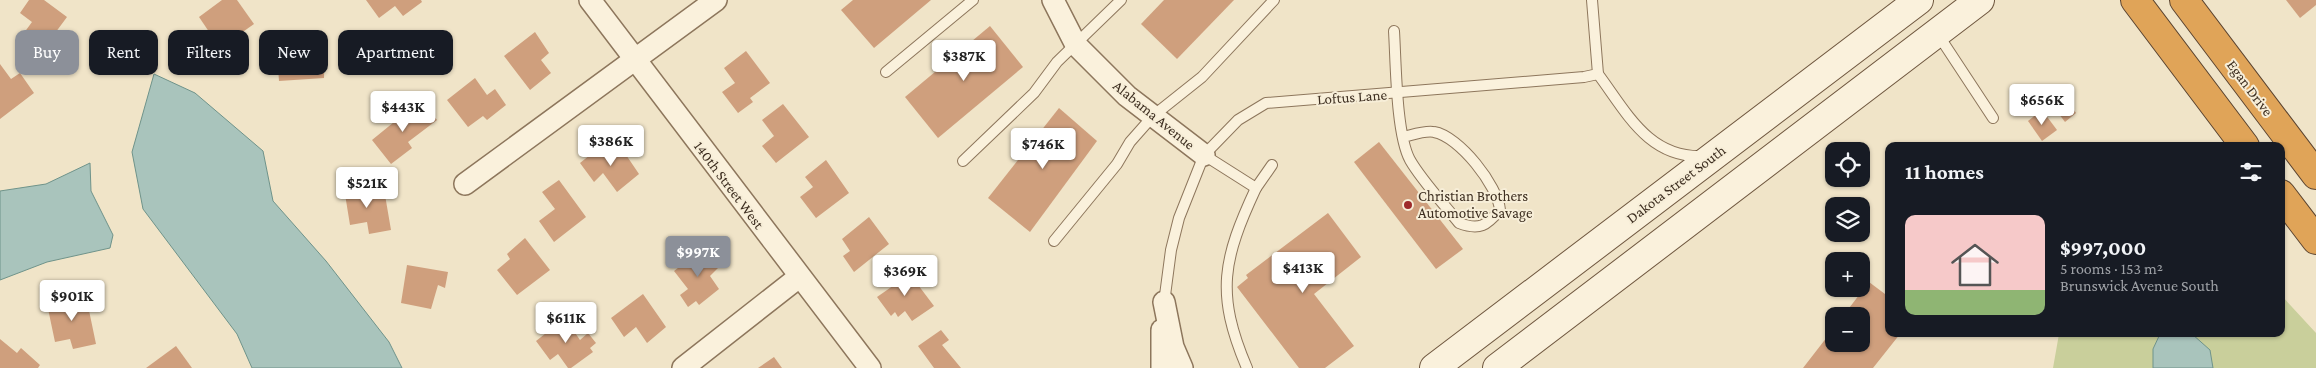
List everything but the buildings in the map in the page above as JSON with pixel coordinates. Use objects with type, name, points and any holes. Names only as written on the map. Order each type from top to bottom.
[{"type":"highway","points":[[2135,0],[2242,142]]},
{"type":"highway","name":"Egan Drive","points":[[2184,0],[2316,175]]},
{"type":"highway","points":[[2285,199],[2316,240]]},
{"type":"main road","name":"Dakota Street South","points":[[1434,368],[1918,0]]},
{"type":"main road","points":[[1498,368],[1980,0]]},
{"type":"street","name":"140th Street West","points":[[590,0],[870,368]]},
{"type":"street","points":[[465,184],[716,0]]},
{"type":"street","name":"Alabama Avenue","points":[[1053,0],[1076,45],[1127,96],[1204,155]]},
{"type":"street","points":[[683,368],[799,277]]},
{"type":"street","name":"Loftus Lane","points":[[1162,368],[1163,312]]},
{"type":"street","name":"Loftus Lane","points":[[1163,312],[1173,347],[1182,368]]},
{"type":"lane","points":[[886,72],[973,0]]},
{"type":"lane","points":[[963,161],[1034,93],[1057,62],[1121,0]]},
{"type":"lane","points":[[1054,241],[1117,164],[1130,142],[1153,116],[1202,77],[1274,0]]},
{"type":"lane","points":[[1592,0],[1598,74],[1645,136],[1660,147],[1689,156],[1715,155]]},
{"type":"lane","points":[[1394,31],[1398,93],[1404,137],[1410,159],[1459,223],[1471,228],[1488,223],[1500,210],[1499,200],[1493,186],[1455,142],[1433,131],[1404,137]]},
{"type":"lane","points":[[1937,33],[1993,118]]},
{"type":"lane","name":"Loftus Lane","points":[[1163,312],[1171,250],[1179,218],[1204,155],[1238,120],[1266,103],[1584,78],[1598,74]]},
{"type":"lane","points":[[1204,155],[1256,188]]},
{"type":"lane","points":[[1247,368],[1235,339],[1226,302],[1227,265],[1239,224],[1256,188],[1272,165]]},
{"type":"green space","points":[[2285,299],[2316,333],[2316,368],[2213,368],[2195,337],[2285,337]]},
{"type":"green space","points":[[2058,337],[2159,337],[2153,349],[2153,368],[2053,368]]},
{"type":"water","points":[[154,75],[195,93],[263,151],[273,201],[326,261],[389,342],[402,368],[252,368],[237,334],[143,209],[132,152]]},
{"type":"water","points":[[90,163],[91,191],[113,235],[110,248],[47,262],[0,280],[0,191],[46,184]]},
{"type":"water","points":[[2159,337],[2195,337],[2210,350],[2213,368],[2153,368],[2153,349]]},
{"type":"place","name":"Christian Brothers Automotive Savage","points":[[1408,205]]}]
